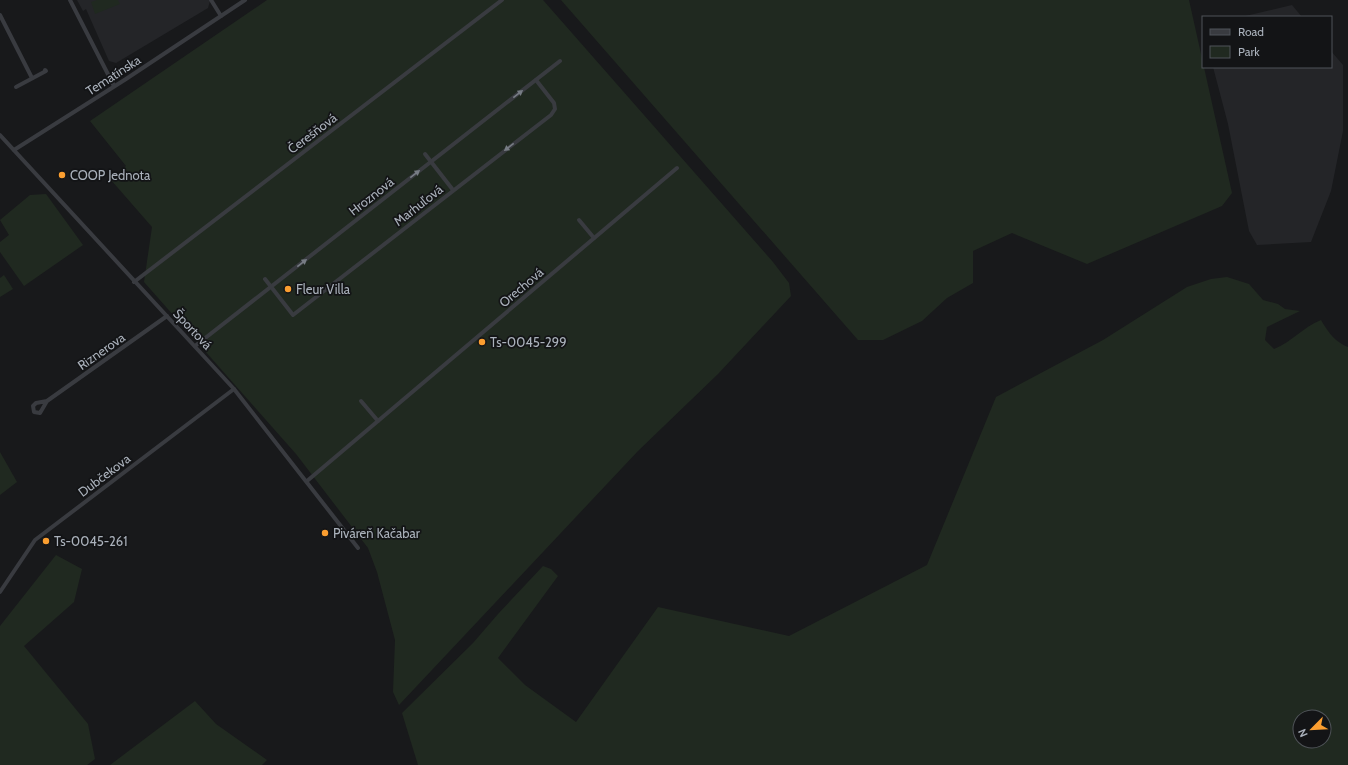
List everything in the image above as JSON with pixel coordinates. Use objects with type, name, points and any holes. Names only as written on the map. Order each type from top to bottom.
[{"type":"street","points":[[70,0],[114,86]]},
{"type":"street","points":[[211,0],[221,16]]},
{"type":"street","name":"Tematínska","points":[[14,150],[245,0]]},
{"type":"street","name":"Čerešňová","points":[[134,282],[502,0]]},
{"type":"street","points":[[0,15],[32,78]]},
{"type":"street","name":"Hroznová","points":[[195,346],[560,62]]},
{"type":"street","points":[[16,87],[46,71],[45,70]]},
{"type":"street","name":"Marhuľová","points":[[271,287],[293,315],[396,235],[555,109],[554,103],[536,80]]},
{"type":"street","name":"Športová","points":[[0,135],[234,389],[358,548]]},
{"type":"street","points":[[425,154],[453,190]]},
{"type":"street","name":"Orechová","points":[[307,481],[677,168]]},
{"type":"street","points":[[579,220],[594,238]]},
{"type":"street","points":[[265,279],[271,287]]},
{"type":"street","name":"Riznerova","points":[[47,401],[167,316]]},
{"type":"street","name":"Dubčekova","points":[[0,592],[35,540],[234,389]]},
{"type":"street","points":[[360,401],[378,421]]},
{"type":"shaded area","points":[[77,0],[210,1],[208,8],[116,63],[109,61],[86,9],[83,11]]},
{"type":"shaded area","points":[[1292,5],[1301,16],[1245,16]]},
{"type":"shaded area","points":[[1332,52],[1343,65],[1343,131],[1331,191],[1311,242],[1257,245],[1249,231],[1228,124],[1213,68],[1332,68]]},
{"type":"green space","points":[[97,0],[118,0],[120,4],[95,14],[91,2]]},
{"type":"green space","points":[[267,0],[543,0],[773,262],[789,283],[791,296],[718,374],[638,451],[399,705],[393,692],[395,640],[377,572],[368,548],[296,454],[144,282],[152,227],[111,180],[126,166],[90,121]]},
{"type":"green space","points":[[561,0],[1189,0],[1202,58],[1202,68],[1204,68],[1232,193],[1222,206],[1087,264],[1012,233],[973,251],[973,283],[947,298],[922,321],[883,340],[858,340]]},
{"type":"green space","points":[[46,194],[83,245],[24,286],[0,252],[0,242],[9,235],[0,220],[30,195]]},
{"type":"green space","points":[[4,275],[13,289],[0,297],[0,278]]},
{"type":"green space","points":[[1227,277],[1249,284],[1263,300],[1278,304],[1285,309],[1300,311],[1267,327],[1265,340],[1274,349],[1321,320],[1332,336],[1348,347],[1348,765],[418,765],[402,713],[473,643],[543,566],[551,569],[558,576],[498,658],[525,685],[576,722],[658,607],[789,636],[927,565],[996,397],[1103,340],[1187,287],[1211,279]]},
{"type":"green space","points":[[0,452],[17,482],[0,495]]},
{"type":"green space","points":[[56,555],[82,569],[74,602],[24,646],[88,724],[95,759],[87,765],[0,765],[0,626]]},
{"type":"green space","points":[[195,701],[216,724],[267,760],[262,765],[110,765]]},
{"type":"place","name":"COOP Jednota","points":[[62,175]]},
{"type":"place","name":"Fleur Villa","points":[[288,289]]},
{"type":"place","name":"Ts-0045-299","points":[[482,342]]},
{"type":"place","name":"Piváreň Kačabar","points":[[325,533]]},
{"type":"place","name":"Ts-0045-261","points":[[46,541]]}]
